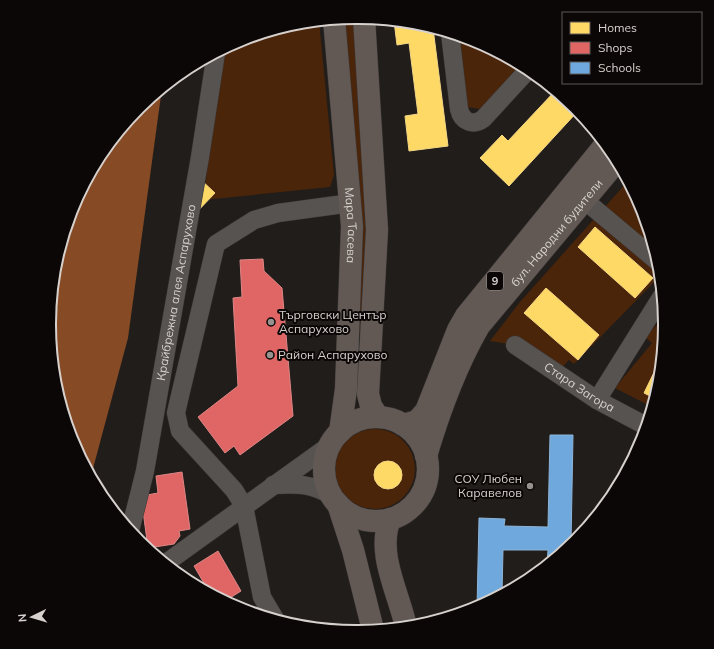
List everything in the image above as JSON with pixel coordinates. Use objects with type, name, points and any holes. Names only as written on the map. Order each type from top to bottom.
[{"type":"main road","name":"Мара Тасева","points":[[364,24],[377,230],[368,394],[371,406],[378,417]]},
{"type":"main road","name":"Мара Тасева","points":[[335,25],[352,226],[348,365],[346,389],[335,439]]},
{"type":"main road","name":"бул. Народни будители","points":[[403,425],[417,421],[426,411],[458,330],[466,316],[601,149]]},
{"type":"main road","name":"бул. Народни будители","points":[[426,456],[440,414],[464,355],[479,326],[583,199],[612,166]]},
{"type":"main road","name":"9","points":[[335,439],[353,422],[365,418],[378,417],[391,419],[403,425],[418,438],[426,456],[427,476],[421,495],[408,510],[390,519],[376,521],[362,519],[350,513],[335,500]]},
{"type":"main road","points":[[335,439],[325,466],[325,476],[353,550],[372,624]]},
{"type":"main road","points":[[390,519],[385,537],[387,553],[404,621]]},
{"type":"street","points":[[451,39],[459,109],[460,114],[466,121],[475,123],[483,119],[524,75]]},
{"type":"street","name":"Крайбрежна алея Аспарухово","points":[[132,524],[148,456],[200,157],[215,60]]},
{"type":"street","points":[[583,199],[649,254]]},
{"type":"street","points":[[271,613],[262,597],[244,506],[234,490],[180,431],[176,413],[216,244],[254,220],[278,213],[351,203]]},
{"type":"street","points":[[597,400],[657,304]]},
{"type":"street","name":"Стара Загора","points":[[515,344],[597,400],[641,423]]},
{"type":"street","points":[[170,560],[335,439]]},
{"type":"street","points":[[273,485],[305,484],[319,488],[335,500]]},
{"type":"street","points":[[260,609],[262,597]]},
{"type":"shaded area","points":[[357,24],[364,24],[370,334],[349,334],[334,25]]},
{"type":"shaded area","points":[[320,27],[334,175],[330,187],[204,200],[218,58],[242,47],[279,34]]},
{"type":"shaded area","points":[[460,42],[490,55],[516,70],[481,109],[466,107]]},
{"type":"shaded area","points":[[161,98],[128,338],[93,468],[72,421],[62,383],[59,364],[56,324],[62,266],[72,228],[87,192],[97,174],[131,126]]},
{"type":"shaded area","points":[[624,186],[642,228],[654,282],[574,364],[569,360],[557,373],[515,345],[490,341],[520,302]]},
{"type":"shaded area","points":[[658,323],[655,364],[646,404],[615,388],[652,343],[645,337]]},
{"type":"shaded area","points":[[375,429],[390,432],[403,441],[412,454],[415,469],[412,484],[403,497],[390,506],[375,509],[360,506],[347,497],[338,484],[335,469],[338,454],[347,441],[360,432]]},
{"type":"building: Homes","points":[[395,27],[434,34],[448,146],[409,151],[405,116],[418,114],[409,43],[397,45]]},
{"type":"building: Homes","points":[[551,95],[573,116],[509,186],[480,158],[502,135],[508,141]]},
{"type":"building: Homes","points":[[199,178],[215,193],[193,216]]},
{"type":"building: Homes","points":[[595,227],[653,278],[635,298],[578,247]]},
{"type":"building: Homes","points":[[546,288],[599,335],[578,360],[524,313]]},
{"type":"building: Homes","points":[[654,373],[649,395],[644,393]]},
{"type":"building: Homes","points":[[388,461],[398,465],[402,475],[398,485],[388,489],[378,485],[374,475],[378,465]]},
{"type":"building: Shops","points":[[263,259],[264,271],[282,288],[293,416],[240,455],[234,446],[225,453],[198,417],[238,386],[233,298],[242,297],[240,260]]},
{"type":"building: Shops","points":[[182,472],[190,529],[179,531],[180,536],[174,544],[156,547],[147,539],[141,496],[158,493],[156,476]]},
{"type":"building: Shops","points":[[218,551],[241,591],[231,597],[207,585],[204,583],[194,566]]},
{"type":"building: Schools","points":[[550,435],[573,435],[571,535],[548,556],[548,550],[503,550],[502,588],[477,600],[479,518],[505,519],[504,526],[548,527]]},
{"type":"place","name":"Търговски Център Аспарухово","points":[[271,322]]},
{"type":"place","name":"Район Аспарухово","points":[[270,355]]},
{"type":"place","name":"СОУ Любен Каравелов","points":[[530,486]]}]
